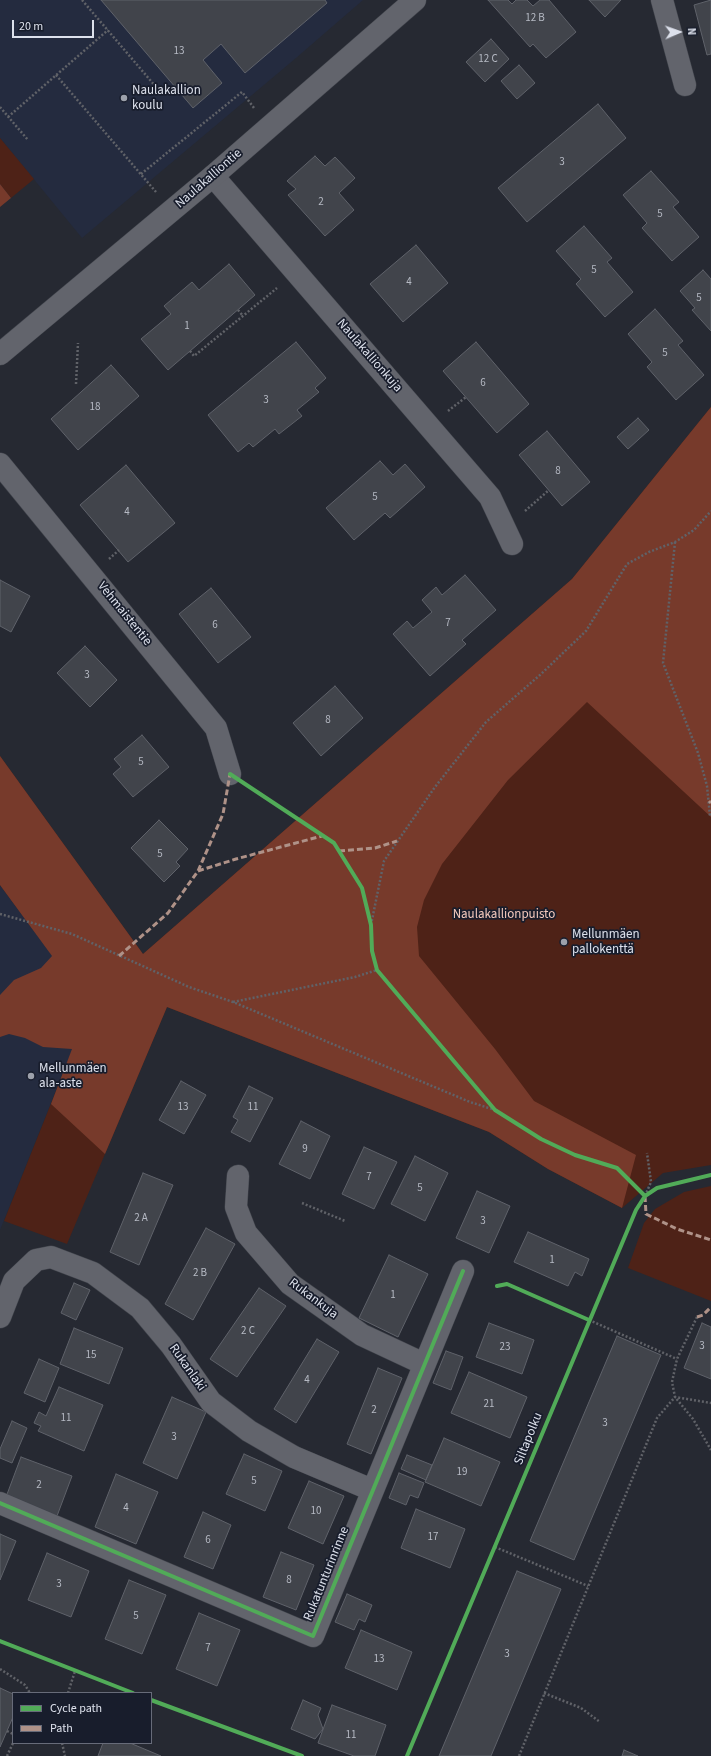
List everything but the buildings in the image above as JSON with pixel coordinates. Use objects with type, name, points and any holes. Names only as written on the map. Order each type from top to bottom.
[{"type":"street","name":"Naulakalliontie","points":[[0,354],[212,176],[415,0]]},
{"type":"street","points":[[662,0],[685,85]]},
{"type":"street","name":"Naulakallionkuja","points":[[212,176],[490,497],[509,536]]},
{"type":"street","name":"Vehmaistentie","points":[[0,464],[216,728],[230,774]]},
{"type":"street","name":"Rukankuja","points":[[238,1176],[236,1207],[246,1233],[290,1284],[362,1335],[424,1364]]},
{"type":"street","name":"Rukanlaki","points":[[0,1317],[14,1281],[36,1260],[50,1257],[93,1273],[140,1308],[171,1344],[211,1402],[249,1431],[294,1457],[372,1490]]},
{"type":"street","name":"Rukatunturinrinne","points":[[0,1504],[313,1636],[463,1271]]},
{"type":"path","points":[[82,0],[156,87]]},
{"type":"path","points":[[8,117],[108,30]]},
{"type":"path","points":[[56,75],[156,192]]},
{"type":"path","points":[[141,174],[242,92],[254,109]]},
{"type":"path","points":[[0,107],[28,140]]},
{"type":"path","points":[[190,351],[194,356],[296,273]]},
{"type":"path","points":[[238,310],[243,316]]},
{"type":"path","points":[[76,384],[78,342]]},
{"type":"path","points":[[509,536],[549,490]]},
{"type":"path","points":[[371,925],[384,861],[435,786],[486,722],[540,675],[586,631],[627,564],[649,552],[675,542],[694,530],[711,511]]},
{"type":"path","points":[[675,542],[663,663],[698,753],[707,786],[710,816]]},
{"type":"path","points":[[368,910],[372,932]]},
{"type":"path","points":[[0,914],[72,934],[189,987],[233,1002],[470,1102],[495,1110],[502,1114]]},
{"type":"path","points":[[375,964],[377,970],[382,976]]},
{"type":"path","points":[[233,1002],[355,977],[377,970]]},
{"type":"path","points":[[486,1099],[495,1110]]},
{"type":"path","points":[[642,1201],[651,1182],[648,1153]]},
{"type":"path","points":[[639,1191],[645,1196]]},
{"type":"path","points":[[645,1196],[651,1192]]},
{"type":"path","points":[[302,1203],[345,1222]]},
{"type":"path","points":[[586,1327],[592,1312]]},
{"type":"path","points":[[582,1317],[677,1359]]},
{"type":"path","points":[[697,1317],[677,1359],[672,1382],[675,1397],[693,1419],[711,1450]]},
{"type":"path","points":[[675,1397],[711,1403]]},
{"type":"path","points":[[518,1756],[657,1418],[675,1397]]},
{"type":"path","points":[[492,1554],[498,1540]]},
{"type":"path","points":[[495,1547],[588,1586]]},
{"type":"path","points":[[69,1668],[83,1674]]},
{"type":"path","points":[[0,1669],[25,1685],[29,1692]]},
{"type":"path","points":[[68,1692],[76,1671]]},
{"type":"path","points":[[544,1693],[581,1708],[600,1722]]},
{"type":"path","points":[[7,1731],[12,1734]]},
{"type":"path","points":[[7,1756],[13,1744]]},
{"type":"path","points":[[62,1744],[65,1756]]},
{"type":"shaded area","name":"Naulakallion koulu","points":[[0,0],[363,0],[82,238],[0,138]]},
{"type":"shaded area","points":[[0,184],[11,198],[0,207]]},
{"type":"shaded area","name":"Naulakallionpuisto","points":[[711,407],[711,817],[587,702],[508,780],[442,864],[424,900],[417,927],[419,956],[495,1049],[534,1101],[636,1155],[622,1208],[548,1169],[489,1132],[167,1007],[105,1154],[51,1104],[72,1049],[43,1047],[25,1038],[9,1034],[0,1037],[0,995],[14,980],[41,968],[52,956],[0,885],[0,756],[143,954],[572,579]]},
{"type":"shaded area","name":"Mellunmäen ala-aste","points":[[0,885],[90,1006],[0,1230]]},
{"type":"green space","points":[[0,138],[34,179],[11,198],[0,184]]},
{"type":"green space","name":"Naulakallionpuisto","points":[[711,407],[711,1165],[663,1173],[622,1208],[548,1169],[489,1132],[167,1007],[67,1244],[4,1221],[90,1006],[0,885],[0,756],[143,954],[572,579]]},
{"type":"green space","points":[[711,1186],[711,1301],[628,1268],[644,1223],[655,1209],[684,1192]]},
{"type":"marked path","points":[[119,956],[168,913],[198,871],[223,814],[230,774]]},
{"type":"marked path","points":[[198,871],[236,859],[322,836]]},
{"type":"marked path","points":[[339,851],[375,848],[397,841]]},
{"type":"marked path","points":[[645,1196],[646,1214],[677,1229],[711,1240]]},
{"type":"marked path","points":[[697,1317],[703,1315],[711,1307]]},
{"type":"cycle path","points":[[230,774],[334,843],[362,888],[371,925],[372,951],[377,970],[495,1110],[541,1139],[575,1155],[617,1168],[645,1196]]},
{"type":"cycle path","name":"Siltapolku","points":[[407,1756],[636,1210],[645,1196],[657,1188],[711,1175]]},
{"type":"cycle path","points":[[0,1503],[313,1636],[463,1271]]},
{"type":"cycle path","points":[[497,1286],[507,1284],[589,1320]]},
{"type":"cycle path","points":[[0,1641],[130,1692]]},
{"type":"cycle path","points":[[152,1700],[302,1756]]},
{"type":"place","name":"Naulakallion koulu","points":[[124,98]]},
{"type":"place","name":"Mellunmäen pallokenttä","points":[[564,942]]},
{"type":"place","name":"Mellunmäen ala-aste","points":[[31,1076]]}]
